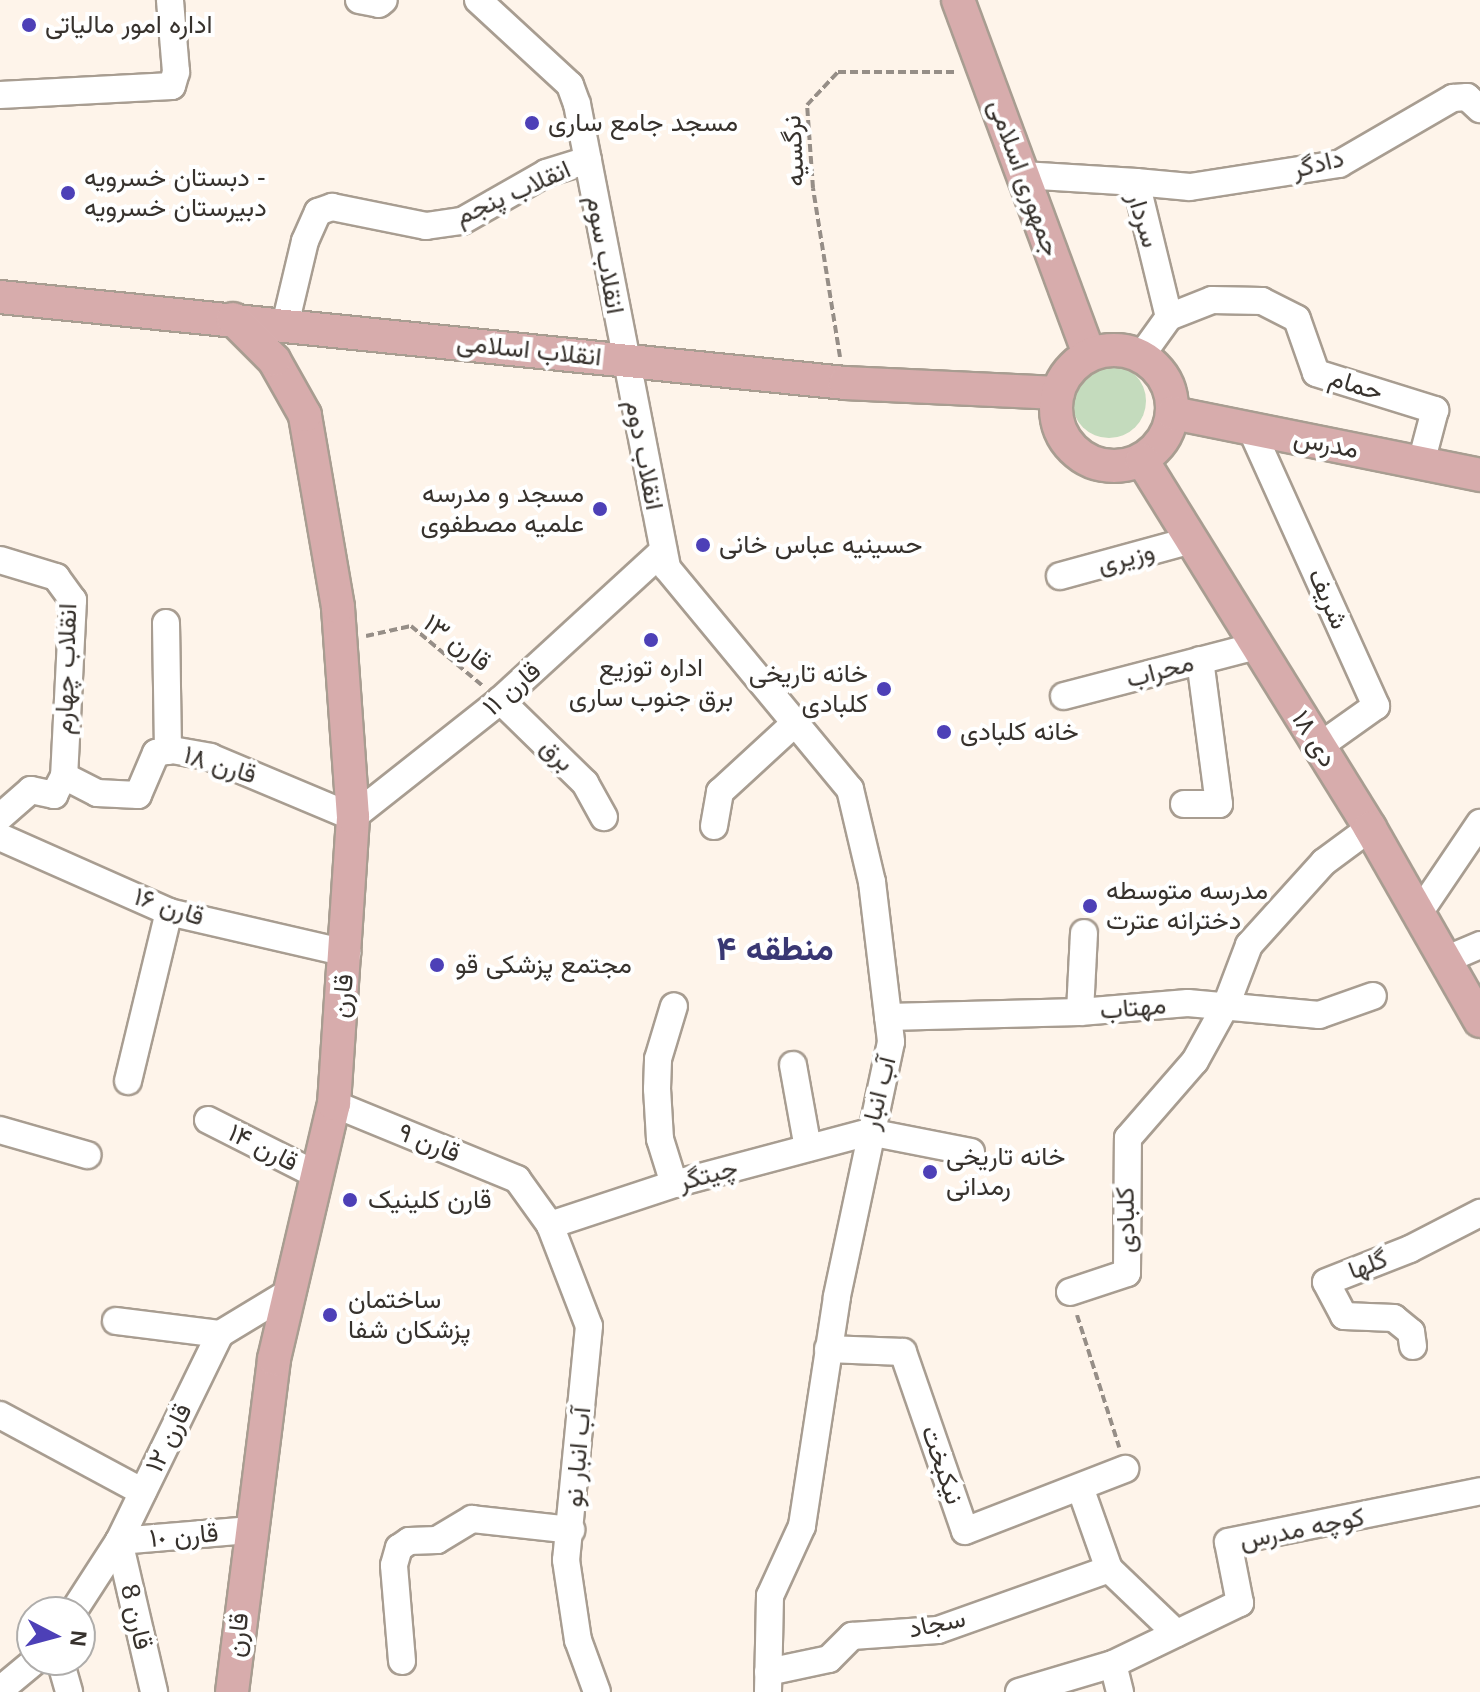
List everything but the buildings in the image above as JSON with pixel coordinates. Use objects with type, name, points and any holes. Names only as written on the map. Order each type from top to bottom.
[{"type":"main road","name":"جمهوری اسلامی","points":[[958,0],[1089,355]]},
{"type":"main road","name":"انقلاب اسلامی","points":[[0,297],[845,383],[1058,393]]},
{"type":"main road","name":"قارن","points":[[232,1692],[249,1530],[274,1359],[334,1104],[347,953],[353,817],[340,642],[305,415],[274,360],[233,319]]},
{"type":"main road","points":[[1106,350],[1141,356],[1166,380],[1173,413],[1168,432],[1142,460],[1103,466],[1078,454],[1057,420],[1058,393],[1069,371],[1089,355],[1106,350]]},
{"type":"main road","name":"مدرس","points":[[1173,413],[1480,475]]},
{"type":"main road","name":"۱۸ دی","points":[[1142,460],[1370,828],[1480,1021]]},
{"type":"street","points":[[0,95],[172,86],[176,72],[170,0]]},
{"type":"street","points":[[359,0],[384,0]]},
{"type":"street","name":"انقلاب سوم","points":[[478,0],[570,85],[588,160],[624,359]]},
{"type":"street","name":"دادگر","points":[[1136,182],[1190,187],[1339,164],[1453,98],[1467,97],[1480,109]]},
{"type":"street","name":"انقلاب پنجم","points":[[285,325],[305,241],[318,212],[332,207],[426,226],[462,221],[546,173],[588,160]]},
{"type":"street","name":"سردار","points":[[1023,175],[1136,182],[1169,317]]},
{"type":"street","name":"حمام","points":[[1169,317],[1212,300],[1262,301],[1297,319],[1316,373],[1435,410],[1421,463]]},
{"type":"street","points":[[1141,356],[1169,317]]},
{"type":"street","name":"انقلاب دوم","points":[[624,359],[663,551]]},
{"type":"street","name":"شریف","points":[[1251,429],[1376,706],[1318,747]]},
{"type":"street","name":"وزیری","points":[[1060,576],[1192,540]]},
{"type":"street","name":"قارن ۱۱","points":[[353,817],[500,700],[663,551]]},
{"type":"street","name":"آب انبار","points":[[663,551],[667,568],[746,669],[796,722],[850,789],[872,882],[891,1042],[869,1132],[828,1349],[802,1526],[770,1596],[768,1682]]},
{"type":"street","name":"انقلاب چهارم","points":[[0,560],[56,577],[73,600],[64,776]]},
{"type":"street","points":[[166,623],[168,751]]},
{"type":"street","name":"محراب","points":[[1064,696],[1256,646]]},
{"type":"street","points":[[1184,804],[1219,804],[1200,660]]},
{"type":"street","name":"برق","points":[[500,700],[585,783],[604,817]]},
{"type":"street","points":[[714,826],[720,792],[796,722]]},
{"type":"street","name":"قارن ۱۸","points":[[64,776],[97,793],[138,795],[156,753],[168,751],[210,757],[353,817]]},
{"type":"street","points":[[0,817],[31,790],[54,795],[64,776]]},
{"type":"street","points":[[1419,913],[1480,823]]},
{"type":"street","points":[[1227,1003],[1249,945],[1324,862],[1370,828]]},
{"type":"street","name":"قارن ۱۶","points":[[0,837],[169,912],[347,953]]},
{"type":"street","points":[[128,1081],[169,912]]},
{"type":"street","points":[[1080,1012],[1084,933]]},
{"type":"street","points":[[1445,960],[1480,945]]},
{"type":"street","name":"مهتاب","points":[[888,1017],[1080,1012],[1227,1003],[1319,1015],[1373,996]]},
{"type":"street","name":"کلبادی","points":[[1070,1292],[1127,1273],[1128,1138],[1195,1061],[1227,1003]]},
{"type":"street","points":[[674,1006],[658,1059],[657,1089],[660,1139],[674,1184]]},
{"type":"street","points":[[793,1065],[808,1148]]},
{"type":"street","name":"قارن ٩","points":[[334,1104],[517,1179],[550,1225]]},
{"type":"street","name":"قارن ۱۴","points":[[208,1120],[319,1176]]},
{"type":"street","points":[[0,1130],[87,1155]]},
{"type":"street","points":[[869,1132],[971,1152]]},
{"type":"street","name":"چیتگر","points":[[550,1225],[674,1184],[869,1132]]},
{"type":"street","name":"گلها","points":[[1413,1346],[1411,1332],[1394,1318],[1344,1316],[1326,1282],[1410,1249],[1480,1213]]},
{"type":"street","name":"آب انبار نو","points":[[550,1225],[589,1326],[566,1560],[578,1640],[597,1692]]},
{"type":"street","points":[[116,1321],[220,1334],[291,1291]]},
{"type":"street","name":"قارن ۱۲","points":[[83,1596],[119,1541],[220,1334]]},
{"type":"street","name":"نیکبخت","points":[[828,1349],[903,1352],[965,1531],[1081,1490]]},
{"type":"street","points":[[0,1415],[143,1492]]},
{"type":"street","points":[[1125,1469],[1081,1490],[1109,1569],[1176,1633]]},
{"type":"street","name":"کوچه مدرس","points":[[1024,1691],[1113,1664],[1240,1603],[1228,1542],[1480,1491]]},
{"type":"street","points":[[402,1661],[394,1565],[399,1548],[409,1541],[437,1540],[472,1519],[571,1530]]},
{"type":"street","name":"قارن ١٠","points":[[119,1541],[249,1530]]},
{"type":"street","name":"قارن 8","points":[[119,1541],[154,1692]]},
{"type":"street","name":"سجاد","points":[[768,1682],[829,1659],[852,1636],[938,1630],[1109,1569]]},
{"type":"street","points":[[1113,1664],[1120,1692]]},
{"type":"path","name":"نرگسیه","points":[[845,383],[813,188],[807,105],[838,72],[985,72]]},
{"type":"path","name":"قارن ۱۳","points":[[340,642],[411,626],[500,700]]},
{"type":"path","points":[[1070,1292],[1125,1469]]},
{"type":"green space","points":[[1109,364],[1123,367],[1135,375],[1143,387],[1146,401],[1143,415],[1135,427],[1123,435],[1109,438],[1095,435],[1083,427],[1075,415],[1072,401],[1075,387],[1083,375],[1095,367]]},
{"type":"place","name":"اداره امور مالیاتی","points":[[29,25]]},
{"type":"place","name":"مسجد جامع ساری","points":[[532,123]]},
{"type":"place","name":"دبستان خسرویه - دبیرستان خسرویه","points":[[68,193]]},
{"type":"place","name":"مسجد و مدرسه علمیه مصطفوی","points":[[600,509]]},
{"type":"place","name":"حسینیه عباس خانی","points":[[703,545]]},
{"type":"place","name":"اداره توزیع برق جنوب ساری","points":[[651,640]]},
{"type":"place","name":"خانه تاریخی کلبادی","points":[[884,689]]},
{"type":"place","name":"خانه کلبادی","points":[[944,732]]},
{"type":"place","name":"مدرسه متوسطه دخترانه عترت","points":[[1090,906]]},
{"type":"place","name":"مجتمع پزشکی قو","points":[[437,965]]},
{"type":"place","name":"خانه تاریخی رمدانی","points":[[930,1172]]},
{"type":"place","name":"قارن کلینیک","points":[[350,1200]]},
{"type":"place","name":"ساختمان پزشکان شفا","points":[[330,1315]]},
{"type":"district","name":"منطقه ۴","points":[[775,949]]}]
